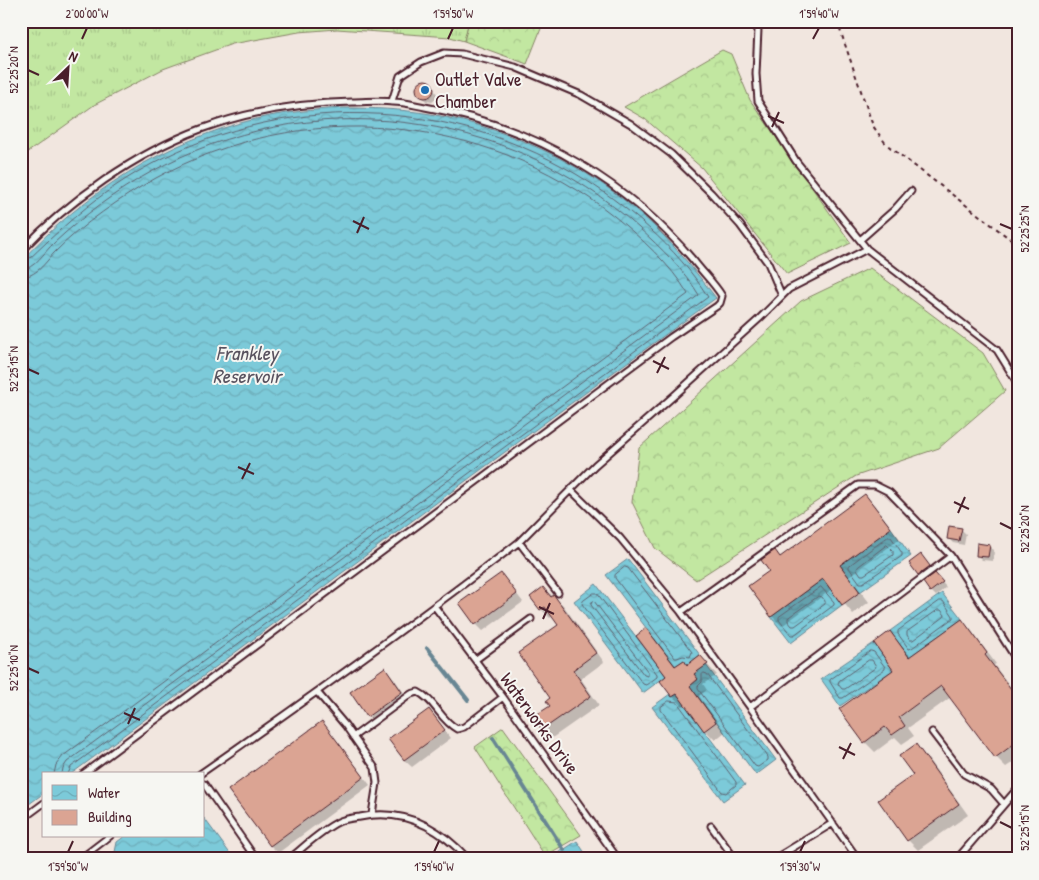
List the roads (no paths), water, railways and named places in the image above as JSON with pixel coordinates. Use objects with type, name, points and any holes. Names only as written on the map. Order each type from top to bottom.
[{"type":"lane","points":[[762,21],[758,29],[756,74],[758,101],[796,161],[867,248],[997,350],[1018,384]]},
{"type":"lane","points":[[392,101],[400,76],[421,62],[444,53],[462,54],[515,67],[581,95],[631,124],[671,154],[711,192],[740,224],[768,264],[782,296]]},
{"type":"lane","points":[[21,252],[66,208],[111,176],[145,155],[201,129],[250,114],[296,106],[337,102],[392,101],[456,112],[493,123],[558,151],[598,174],[635,202],[667,232],[718,289],[722,296],[720,303],[671,337],[86,772]]},
{"type":"lane","points":[[860,240],[895,209],[911,191]]},
{"type":"lane","points":[[203,772],[435,607],[519,542],[595,465],[676,394],[789,289],[867,248]]},
{"type":"lane","points":[[681,612],[858,485],[874,485],[888,492],[951,556],[1018,662]]},
{"type":"lane","points":[[571,490],[620,538],[681,612],[858,859]]},
{"type":"lane","points":[[519,542],[558,593]]},
{"type":"lane","points":[[750,707],[951,556]]},
{"type":"lane","name":"Waterworks Drive","points":[[435,607],[504,697],[618,859]]},
{"type":"lane","points":[[475,660],[531,619]]},
{"type":"lane","points":[[318,692],[353,736],[375,768],[377,783],[372,814]]},
{"type":"lane","points":[[353,736],[411,694],[418,692],[427,697],[442,717],[457,729],[504,697]]},
{"type":"lane","points":[[932,732],[964,774],[990,789],[1004,804]]},
{"type":"lane","points":[[205,785],[256,859]]},
{"type":"lane","points":[[957,859],[1018,788]]},
{"type":"lane","points":[[21,820],[42,804]]},
{"type":"lane","points":[[289,859],[340,821],[372,814],[406,817],[438,831],[457,846],[468,859]]},
{"type":"lane","points":[[774,859],[833,823]]},
{"type":"lane","points":[[711,826],[735,859]]},
{"type":"lane","points":[[80,859],[107,838]]},
{"type":"water","name":"Frankley Reservoir","points":[[343,108],[430,114],[495,130],[526,142],[586,173],[614,192],[641,214],[665,237],[698,274],[716,298],[74,772],[42,772],[42,794],[21,810],[21,261],[45,236],[99,192],[128,172],[159,155],[190,140],[223,128],[256,119]]},
{"type":"water","points":[[891,528],[911,556],[860,592],[840,565]]},
{"type":"water","points":[[628,559],[700,655],[687,665],[684,660],[675,666],[606,575]]},
{"type":"water","points":[[823,579],[842,605],[791,643],[771,617]]},
{"type":"water","points":[[596,584],[666,676],[643,693],[574,601]]},
{"type":"water","points":[[942,593],[962,619],[909,657],[890,631]]},
{"type":"water","points":[[874,643],[893,670],[840,706],[821,679]]},
{"type":"water","points":[[706,665],[776,760],[756,775],[690,686],[698,680],[694,674]]},
{"type":"water","points":[[670,694],[672,697],[677,694],[745,785],[723,801],[652,707]]},
{"type":"water","points":[[205,819],[234,859],[116,859],[114,857],[117,842],[122,838],[205,838]]},
{"type":"water","points":[[577,841],[589,859],[551,858]]},
{"type":"waterway","points":[[427,648],[468,700]]},
{"type":"waterway","points":[[493,738],[564,850]]},
{"type":"place","name":"Outlet Valve Chamber","points":[[425,90]]}]
